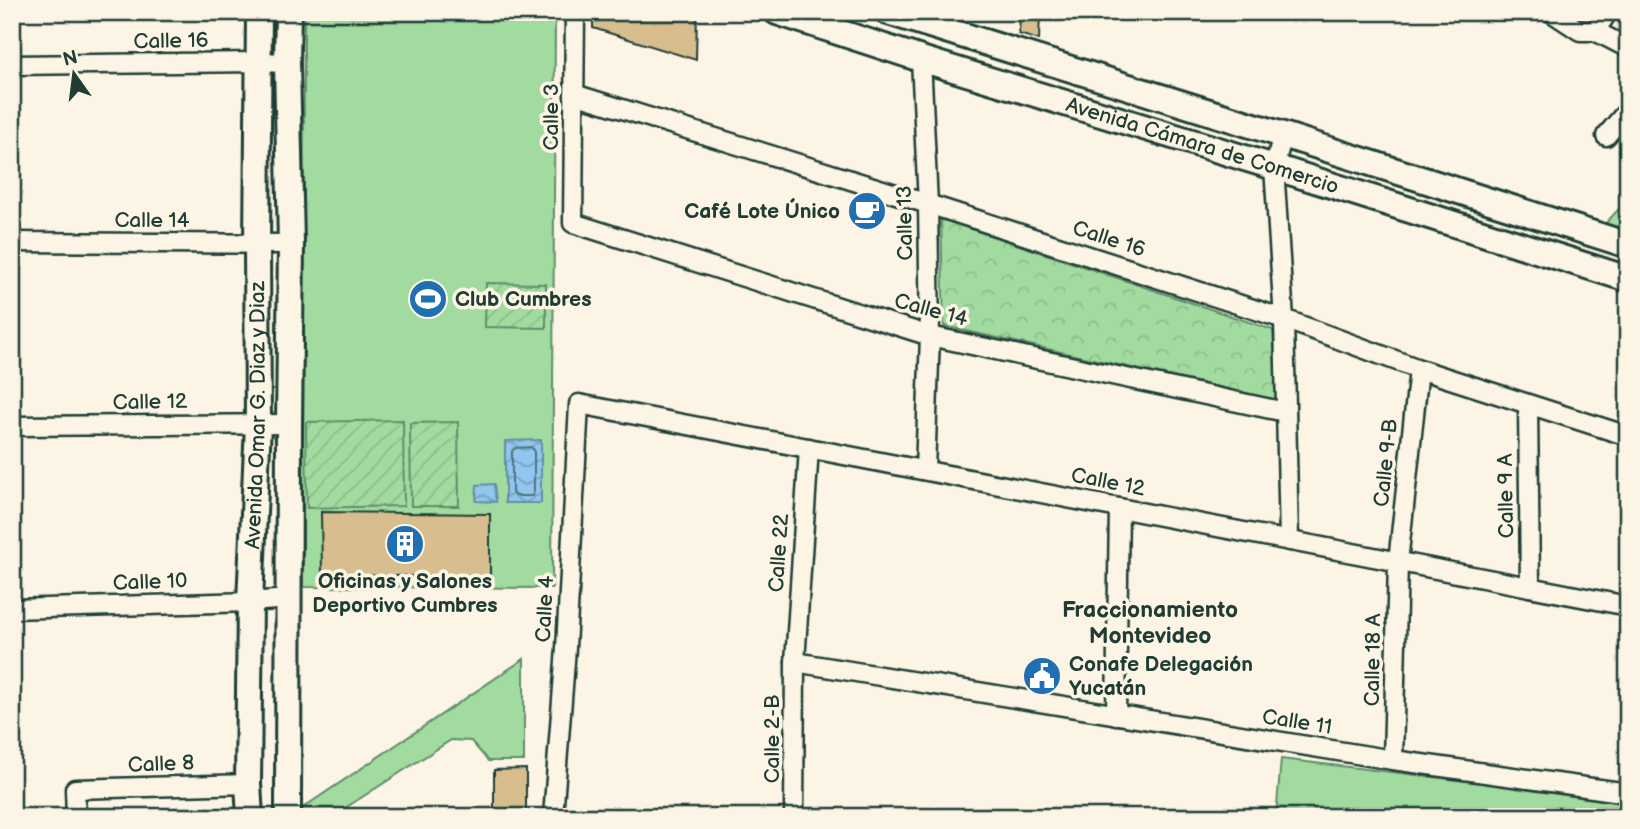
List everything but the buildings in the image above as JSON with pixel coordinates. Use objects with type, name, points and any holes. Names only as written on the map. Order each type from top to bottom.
[{"type":"street","name":"Avenida Omar G. Diaz y Diaz","points":[[250,817],[250,602],[258,424],[259,12]]},
{"type":"street","name":"Avenida Omar G. Diaz y Diaz","points":[[288,12],[291,244],[288,817]]},
{"type":"street","name":"Calle 3","points":[[573,223],[575,12]]},
{"type":"street","name":"Avenida Cámara de Comercio","points":[[777,12],[1628,279]]},
{"type":"street","name":"Avenida Cámara de Comercio","points":[[888,12],[935,19],[1628,246]]},
{"type":"street","points":[[1551,12],[1580,31],[1595,31],[1628,48]]},
{"type":"street","points":[[1595,31],[1604,19],[1605,12]]},
{"type":"street","points":[[921,59],[935,19]]},
{"type":"street","name":"Calle 13","points":[[921,59],[928,205],[930,336],[925,470]]},
{"type":"street","name":"Calle 16","points":[[12,65],[287,63]]},
{"type":"street","name":"Calle 16","points":[[574,94],[1284,319],[1419,369],[1628,436]]},
{"type":"street","points":[[1606,136],[1628,110]]},
{"type":"street","points":[[1283,135],[1274,167],[1284,319],[1289,541]]},
{"type":"street","name":"Calle 14","points":[[573,223],[930,336],[1285,412]]},
{"type":"street","name":"Calle 14","points":[[12,242],[291,244]]},
{"type":"street","name":"Calle 9-B","points":[[1398,562],[1419,369]]},
{"type":"street","name":"Calle 12","points":[[579,404],[1628,606]]},
{"type":"street","name":"Calle 4","points":[[553,817],[566,648],[579,404]]},
{"type":"street","name":"Calle 9 A","points":[[1528,405],[1530,587]]},
{"type":"street","name":"Calle 12","points":[[12,426],[289,424]]},
{"type":"street","name":"Calle 22","points":[[795,662],[809,448]]},
{"type":"street","points":[[1116,715],[1119,508]]},
{"type":"street","name":"Calle 18 A","points":[[1393,760],[1398,562]]},
{"type":"street","name":"Calle 10","points":[[12,609],[289,600]]},
{"type":"street","name":"Calle 11","points":[[795,662],[1393,760],[1628,793]]},
{"type":"street","name":"Calle 2-B","points":[[794,817],[795,662]]},
{"type":"street","name":"Calle 8","points":[[76,817],[75,789],[248,784]]},
{"type":"green space","name":"Club Cumbres","points":[[304,12],[555,12],[552,588],[303,587]]},
{"type":"green space","points":[[1628,199],[1628,234],[1603,226]]},
{"type":"green space","points":[[941,219],[1273,330],[1277,400],[944,326]]},
{"type":"green space","points":[[486,283],[546,284],[546,328],[485,327]]},
{"type":"green space","points":[[403,420],[404,506],[307,508],[306,422]]},
{"type":"green space","points":[[458,422],[459,506],[411,506],[410,423]]},
{"type":"green space","points":[[524,659],[524,761],[488,761],[471,741],[451,740],[331,817],[297,817],[304,807]]},
{"type":"green space","points":[[1281,759],[1628,800],[1628,817],[1276,817]]},
{"type":"water","points":[[541,440],[541,503],[505,503],[505,441]]},
{"type":"water","points":[[494,484],[496,502],[476,501],[477,485]]},
{"type":"place","name":"Café Lote Único","points":[[867,211]]},
{"type":"place","name":"Club Cumbres","points":[[428,299]]},
{"type":"place","name":"Oficinas y Salones Deportivo Cumbres","points":[[405,544]]},
{"type":"place","name":"Conafe Delegación Yucatán","points":[[1042,676]]},
{"type":"district","name":"Fraccionamiento Montevideo","points":[[1150,623]]}]
